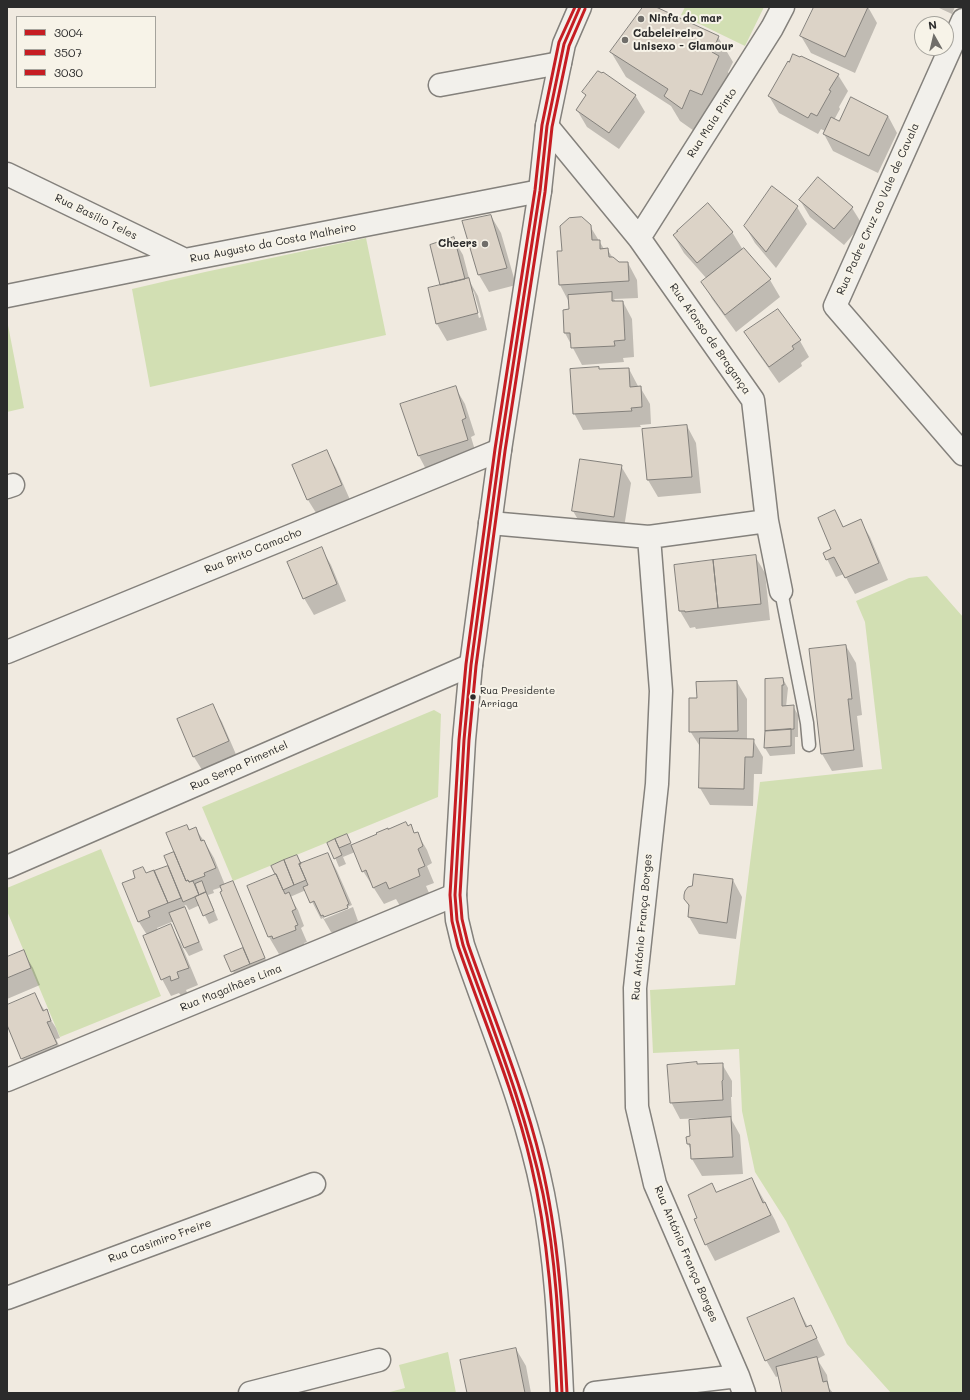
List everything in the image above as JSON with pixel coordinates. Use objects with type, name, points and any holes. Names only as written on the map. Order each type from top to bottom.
[{"type":"street","points":[[562,1393],[554,1268],[543,1193],[526,1128],[463,945],[457,920],[455,895],[464,740],[471,666],[500,450],[540,191],[547,126],[564,44],[580,7]]},
{"type":"street","name":"Rua Maia Pinto","points":[[639,238],[772,28],[783,7]]},
{"type":"street","name":"Rua Padre Cruz ao Vale de Cavala","points":[[963,20],[835,306],[963,454]]},
{"type":"street","points":[[440,85],[560,63]]},
{"type":"street","name":"Rua Afonso de Bragança","points":[[547,126],[639,238],[753,400],[767,521],[781,591]]},
{"type":"street","name":"Rua Basílio Teles","points":[[7,174],[185,260]]},
{"type":"street","name":"Rua Augusto da Costa Malheiro","points":[[7,296],[540,191]]},
{"type":"street","name":"Rua Brito Camacho","points":[[7,652],[500,450]]},
{"type":"street","points":[[490,523],[649,538],[767,521]]},
{"type":"street","name":"Rua António França Borges","points":[[649,538],[661,691],[657,784],[635,988],[637,1107],[655,1184],[742,1385]]},
{"type":"street","name":"Rua Serpa Pimentel","points":[[7,867],[471,666]]},
{"type":"street","name":"Rua Magalhães Lima","points":[[7,1080],[455,895]]},
{"type":"street","name":"Rua Casimiro Freire","points":[[7,1298],[314,1184]]},
{"type":"street","points":[[250,1393],[379,1360]]},
{"type":"street","points":[[595,1393],[742,1385]]},
{"type":"lane","points":[[781,591],[807,723],[809,745]]},
{"type":"green space","points":[[685,7],[764,7],[745,46],[681,15]]},
{"type":"green space","points":[[366,238],[386,335],[150,387],[132,289]]},
{"type":"green space","points":[[7,320],[24,408],[7,412]]},
{"type":"green space","points":[[927,576],[963,617],[963,1393],[891,1393],[847,1344],[786,1221],[755,1172],[742,1111],[739,1049],[653,1053],[650,990],[735,985],[760,782],[882,769],[865,622],[856,601],[909,578]]},
{"type":"green space","points":[[434,710],[441,714],[438,797],[233,881],[202,807]]},
{"type":"green space","points":[[101,849],[161,996],[60,1037],[7,911],[7,888]]},
{"type":"green space","points":[[448,1352],[456,1393],[386,1393],[405,1388],[399,1365]]},
{"type":"building","points":[[643,7],[656,7],[719,36],[712,52],[719,56],[702,95],[690,90],[682,109],[664,96],[668,89],[610,52]]},
{"type":"building","points":[[814,7],[868,7],[845,57],[800,36]]},
{"type":"building","points":[[793,54],[800,57],[801,56],[839,74],[829,90],[831,91],[817,116],[811,113],[808,118],[768,96]]},
{"type":"building","points":[[598,71],[603,72],[636,95],[609,133],[576,110],[586,95],[582,92]]},
{"type":"building","points":[[851,97],[888,116],[869,156],[823,134],[831,117],[839,121]]},
{"type":"building","points":[[818,177],[853,207],[834,229],[799,200]]},
{"type":"building","points":[[772,186],[798,206],[766,252],[744,226]]},
{"type":"building","points":[[708,203],[733,232],[697,263],[673,235]]},
{"type":"building","name":"Cheers","points":[[491,215],[507,268],[478,275],[462,221]]},
{"type":"building","points":[[582,217],[591,225],[592,240],[600,240],[600,249],[608,248],[609,257],[613,257],[619,262],[628,262],[629,281],[559,285],[557,251],[562,251],[560,226],[569,218]]},
{"type":"building","points":[[454,237],[465,279],[440,285],[430,245]]},
{"type":"building","points":[[744,248],[771,279],[725,315],[701,282]]},
{"type":"building","points":[[469,278],[478,313],[436,324],[428,288]]},
{"type":"building","points":[[612,292],[612,301],[623,301],[625,340],[614,341],[615,346],[571,348],[570,333],[564,333],[563,310],[569,309],[568,295]]},
{"type":"building","points":[[778,309],[801,340],[792,346],[794,349],[769,367],[744,332]]},
{"type":"building","points":[[599,367],[599,369],[629,368],[630,387],[641,386],[642,407],[631,408],[632,411],[573,414],[570,369]]},
{"type":"building","points":[[456,386],[466,418],[462,420],[468,440],[418,456],[400,404]]},
{"type":"building","points":[[687,425],[692,477],[647,480],[642,429]]},
{"type":"building","points":[[327,450],[342,485],[307,500],[292,465]]},
{"type":"building","points":[[580,459],[622,465],[614,517],[572,511]]},
{"type":"building","points":[[835,510],[843,527],[861,519],[879,563],[845,578],[834,557],[826,560],[823,553],[831,549],[818,518]]},
{"type":"building","points":[[322,547],[337,584],[303,599],[287,562]]},
{"type":"building","points":[[756,555],[761,604],[718,608],[713,560]]},
{"type":"building","points":[[713,560],[718,608],[685,612],[679,611],[674,565]]},
{"type":"building","points":[[846,645],[852,699],[848,699],[854,750],[821,754],[809,649]]},
{"type":"building","points":[[783,678],[784,685],[782,685],[782,706],[794,705],[794,729],[765,731],[765,679]]},
{"type":"building","points":[[737,681],[738,731],[689,732],[689,698],[697,698],[696,682]]},
{"type":"building","points":[[213,704],[229,741],[193,757],[177,719]]},
{"type":"building","points":[[791,729],[791,746],[764,748],[765,731]]},
{"type":"building","points":[[700,738],[754,739],[753,757],[745,757],[744,789],[699,788]]},
{"type":"building","points":[[406,822],[408,826],[411,824],[414,833],[418,832],[423,846],[418,849],[425,866],[418,869],[420,876],[389,889],[386,882],[373,888],[366,870],[362,872],[351,845],[377,834],[376,833]]},
{"type":"building","points":[[187,825],[189,830],[196,827],[201,841],[204,840],[216,868],[204,873],[205,876],[189,882],[188,880],[186,881],[166,833]]},
{"type":"building","points":[[347,834],[351,843],[339,848],[335,839]]},
{"type":"building","points":[[335,839],[342,855],[334,859],[327,843]]},
{"type":"building","points":[[174,852],[186,881],[193,881],[199,895],[183,902],[164,856]]},
{"type":"building","points":[[328,853],[349,904],[347,905],[348,908],[324,917],[323,915],[321,916],[314,901],[310,903],[303,887],[308,885],[299,864]]},
{"type":"building","points":[[297,855],[306,880],[294,885],[284,860]]},
{"type":"building","points":[[284,860],[294,885],[283,890],[271,866]]},
{"type":"building","points":[[168,866],[181,898],[168,903],[154,871]]},
{"type":"building","points":[[143,867],[146,873],[154,870],[168,903],[148,911],[150,917],[138,922],[122,883],[135,878],[133,871]]},
{"type":"building","points":[[276,874],[285,894],[289,892],[296,909],[292,911],[298,925],[295,926],[296,930],[273,939],[272,936],[268,937],[247,886]]},
{"type":"building","points":[[694,874],[733,879],[727,923],[688,917],[689,905],[684,899],[684,895],[688,887],[692,886]]},
{"type":"building","points":[[202,881],[206,892],[199,895],[195,884]]},
{"type":"building","points":[[233,881],[265,958],[250,964],[220,892],[222,891],[220,886]]},
{"type":"building","points":[[206,892],[214,911],[203,916],[195,897]]},
{"type":"building","points":[[185,907],[199,942],[184,948],[169,913]]},
{"type":"building","points":[[171,924],[189,968],[177,972],[179,978],[171,981],[170,976],[161,980],[143,936]]},
{"type":"building","points":[[243,948],[250,964],[231,972],[224,956]]},
{"type":"building","points":[[24,950],[31,968],[7,978],[7,957]]},
{"type":"building","points":[[35,993],[43,1011],[47,1009],[51,1021],[47,1022],[57,1044],[21,1059],[7,1025],[7,1005]]},
{"type":"building","points":[[697,1062],[697,1064],[723,1063],[723,1100],[670,1103],[667,1065]]},
{"type":"building","points":[[731,1117],[733,1157],[691,1159],[690,1144],[687,1144],[686,1137],[690,1136],[689,1120]]},
{"type":"building","points":[[752,1178],[763,1203],[765,1202],[771,1215],[705,1245],[694,1219],[697,1218],[688,1195],[712,1183],[716,1192]]},
{"type":"building","points":[[794,1298],[806,1327],[811,1325],[817,1338],[765,1361],[747,1318]]},
{"type":"building","points":[[516,1348],[525,1393],[467,1393],[460,1360]]},
{"type":"building","points":[[817,1357],[823,1382],[827,1381],[830,1393],[782,1393],[776,1367]]},
{"type":"transit line","name":"3030","points":[[557,1393],[552,1307],[546,1250],[531,1164],[507,1082],[458,946],[452,921],[450,895],[459,740],[466,664],[495,449],[535,190],[542,125],[559,42],[575,7]]},
{"type":"transit line","name":"3004","points":[[562,1393],[554,1268],[543,1194],[527,1130],[463,945],[457,920],[455,895],[464,740],[471,665],[500,450],[540,191],[547,126],[564,44],[580,7]]},
{"type":"transit line","name":"3507","points":[[567,1393],[562,1306],[556,1248],[541,1162],[517,1079],[468,944],[462,919],[460,895],[469,740],[476,666],[505,451],[545,192],[552,127],[569,46],[585,9]]},
{"type":"place","name":"Ninfa do mar","points":[[641,19]]},
{"type":"place","name":"Cabeleireiro Unisexo - Glamour","points":[[625,40]]},
{"type":"place","name":"Cheers","points":[[485,244]]},
{"type":"place","name":"Rua Presidente Arriaga","points":[[473,697]]}]
